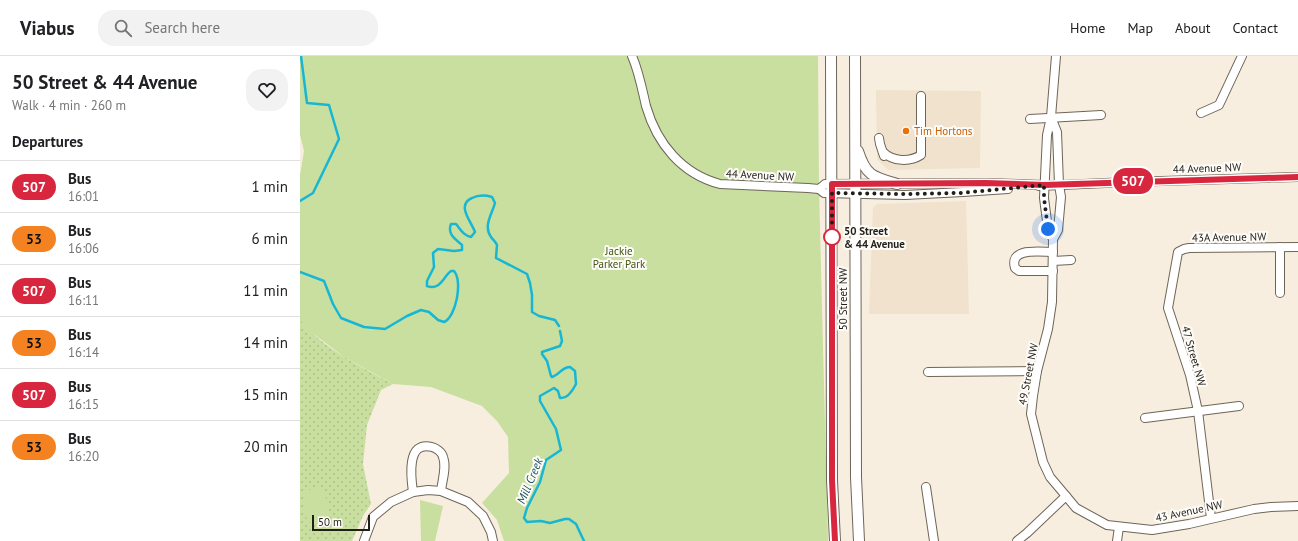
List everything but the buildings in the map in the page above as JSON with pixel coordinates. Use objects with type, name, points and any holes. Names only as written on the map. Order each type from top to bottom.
[{"type":"main road","name":"50 Street NW","points":[[831,56],[832,480],[835,541]]},
{"type":"main road","name":"50 Street NW","points":[[855,56],[856,477],[859,541]]},
{"type":"main road","points":[[855,142],[863,166],[867,171],[876,178],[897,184]]},
{"type":"street","name":"44 Avenue NW","points":[[632,56],[653,126],[664,146],[693,173],[708,181],[720,184],[819,188],[825,184],[832,188],[905,194],[960,193],[1044,185]]},
{"type":"street","name":"49 Street NW","points":[[1056,56],[1051,117],[1047,135],[1044,185],[1048,229],[1053,240],[1052,302],[1048,329],[1037,371],[1031,414],[1043,462],[1050,477],[1066,496]]},
{"type":"street","points":[[1200,113],[1218,105],[1242,56]]},
{"type":"street","points":[[879,138],[883,152],[888,158],[913,160],[922,155],[921,96]]},
{"type":"street","points":[[1030,119],[1101,115]]},
{"type":"street","name":"49 Street NW","points":[[1051,117],[1057,132],[1059,185],[1061,198],[1058,230],[1053,240]]},
{"type":"street","name":"44 Avenue NW","points":[[855,189],[897,184],[986,183],[1059,185],[1298,177]]},
{"type":"street","name":"43A Avenue NW","points":[[1280,247],[1280,293]]},
{"type":"street","name":"43A Avenue NW","points":[[1178,252],[1189,248],[1298,247]]},
{"type":"street","points":[[1053,252],[1023,252],[1015,258],[1014,263],[1015,268],[1020,271],[1053,272]]},
{"type":"street","name":"47 Street NW","points":[[1178,252],[1168,308],[1190,375],[1198,411],[1211,518]]},
{"type":"street","points":[[1053,261],[1071,260]]},
{"type":"street","points":[[1159,308],[1168,308]]},
{"type":"street","points":[[928,372],[1037,371]]},
{"type":"street","points":[[1145,418],[1239,406]]},
{"type":"street","points":[[412,492],[411,461],[415,451],[424,446],[431,446],[437,449],[443,456],[444,469],[441,491]]},
{"type":"street","points":[[926,487],[934,541]]},
{"type":"street","points":[[364,541],[373,517],[391,502],[412,492],[428,490],[441,491],[468,502],[483,516],[491,532],[493,541]]},
{"type":"street","points":[[1017,541],[1066,496]]},
{"type":"street","name":"43 Avenue NW","points":[[1066,496],[1076,508],[1107,525],[1152,530],[1260,508],[1298,506]]},
{"type":"street","points":[[1117,541],[1119,527]]},
{"type":"shaded area","points":[[876,90],[981,91],[980,168],[888,170],[877,159]]},
{"type":"shaded area","points":[[966,201],[969,314],[869,314],[873,208],[877,204]]},
{"type":"green space","name":"Jackie Parker Park","points":[[300,56],[818,56],[819,189],[828,541],[504,541],[497,520],[482,503],[509,473],[508,437],[497,421],[482,406],[431,387],[393,384],[344,357],[307,329],[300,319],[300,175],[304,151],[300,135]]},
{"type":"green space","points":[[300,319],[330,348],[355,364],[393,384],[381,390],[367,425],[363,464],[371,504],[363,516],[352,541],[300,541]]},
{"type":"green space","points":[[314,487],[322,492],[329,505],[327,520],[320,526],[309,522],[305,514],[305,493]]},
{"type":"green space","points":[[420,500],[443,506],[435,541],[421,541]]},
{"type":"waterway","name":"Mill Creek","points":[[300,201],[313,193],[339,139],[329,105],[307,103],[301,56]]},
{"type":"waterway","name":"Mill Creek","points":[[300,272],[324,281],[333,304],[341,318],[364,327],[385,329],[407,316],[421,310],[429,312],[438,320],[444,322],[448,319],[455,306],[458,282],[454,271],[451,271],[441,283],[435,287],[427,286],[427,281],[434,267],[433,253],[438,249],[454,251],[462,250],[462,245],[454,238],[450,231],[451,224],[456,224],[464,234],[471,237],[475,232],[466,214],[465,205],[467,201],[474,197],[489,196],[492,197],[495,203],[489,220],[488,229],[491,237],[497,245],[496,258],[527,274],[532,295],[532,312],[539,316],[555,320],[559,326]]},
{"type":"waterway","name":"Mill Creek","points":[[560,331],[562,341],[560,346],[542,352],[542,354],[547,361],[552,377],[557,375],[565,368],[570,367],[575,371],[576,384],[570,394],[563,398],[560,398],[558,391],[554,388],[540,396],[540,401],[556,429],[561,450],[546,460],[540,482],[527,508],[524,518],[527,522],[541,521],[550,523],[569,519],[576,524],[584,541]]},
{"type":"bus line","name":"507","points":[[835,541],[832,480],[832,184],[866,185],[986,183],[1044,185],[1298,177]]},
{"type":"place","name":"Tim Hortons","points":[[906,131]]},
{"type":"place","name":"50 Street & 44 Avenue","points":[[832,237]]},
{"type":"route","points":[[832,237],[832,193],[960,193],[1044,185],[1048,229]]}]
